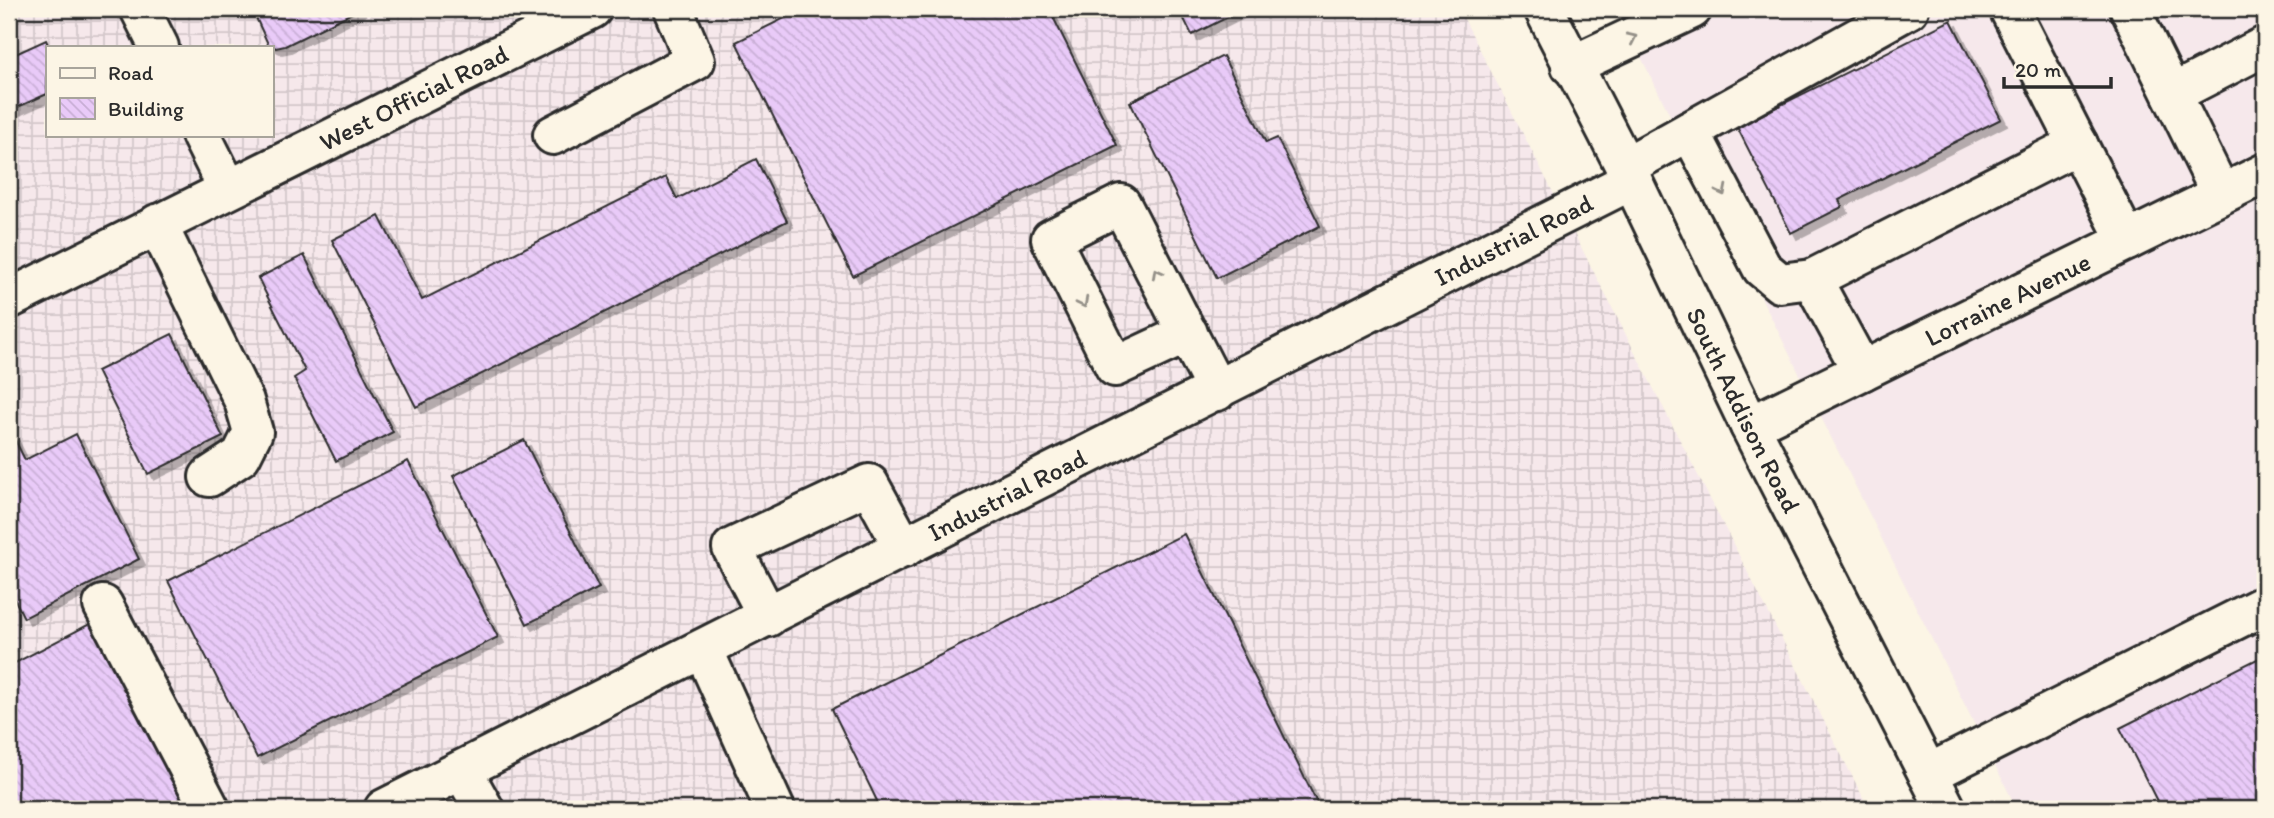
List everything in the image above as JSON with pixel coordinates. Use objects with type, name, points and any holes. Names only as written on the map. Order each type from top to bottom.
[{"type":"street","points":[[140,9],[158,46]]},
{"type":"street","name":"West Official Road","points":[[9,299],[592,9]]},
{"type":"street","points":[[553,135],[695,61],[673,9]]},
{"type":"street","name":"South Addison Road","points":[[1544,9],[1628,173],[1750,426],[1946,809]]},
{"type":"street","points":[[1572,66],[1692,9]]},
{"type":"street","name":"Industrial Road","points":[[403,805],[462,770],[1217,391],[1628,173],[1690,131],[1909,9]]},
{"type":"street","points":[[2009,9],[2127,241]]},
{"type":"street","points":[[2130,9],[2221,194]]},
{"type":"street","points":[[2172,94],[2265,46]]},
{"type":"street","points":[[1690,131],[1762,268],[1780,283],[1812,279],[2078,144]]},
{"type":"street","points":[[202,136],[228,189]]},
{"type":"street","name":"Lorraine Avenue","points":[[1750,426],[2265,173]]},
{"type":"street","points":[[157,224],[244,401],[253,432],[242,456],[209,477]]},
{"type":"street","points":[[1812,279],[1862,371]]},
{"type":"street","points":[[1188,333],[1217,391]]},
{"type":"street","points":[[768,617],[733,548],[870,485],[904,548]]},
{"type":"street","points":[[103,605],[210,809]]},
{"type":"street","points":[[1928,774],[2265,605]]},
{"type":"street","points":[[704,649],[775,809]]},
{"type":"street","points":[[462,770],[484,809]]},
{"type":"shaded area","points":[[9,9],[1459,9],[1869,809],[9,809]]},
{"type":"shaded area","points":[[1617,9],[2265,9],[2265,809],[2017,809]]},
{"type":"building","points":[[252,9],[360,9],[285,46],[276,48],[268,44]]},
{"type":"building","points":[[803,9],[1049,9],[1117,145],[853,276],[736,42]]},
{"type":"building","points":[[1179,9],[1244,9],[1192,35]]},
{"type":"building","points":[[1951,20],[2001,119],[1839,200],[1842,207],[1791,233],[1737,127]]},
{"type":"building","points":[[46,40],[49,46],[46,46],[46,94],[9,111],[9,57]]},
{"type":"building","points":[[1223,56],[1266,143],[1277,138],[1320,226],[1217,278],[1130,102]]},
{"type":"building","points":[[756,159],[787,221],[416,407],[332,240],[379,216],[422,300],[666,177],[677,199]]},
{"type":"building","points":[[304,255],[393,432],[336,461],[294,378],[305,371],[258,278]]},
{"type":"building","points":[[172,334],[223,437],[148,474],[97,371]]},
{"type":"building","points":[[9,428],[25,460],[76,434],[139,559],[24,618],[9,588]]},
{"type":"building","points":[[524,440],[599,588],[527,624],[453,476]]},
{"type":"building","points":[[408,461],[498,637],[257,758],[168,581]]},
{"type":"building","points":[[1184,534],[1320,809],[881,809],[832,709]]},
{"type":"building","points":[[103,617],[193,793],[160,809],[9,809],[9,666]]},
{"type":"building","points":[[2265,655],[2265,809],[2161,809],[2120,728]]}]
